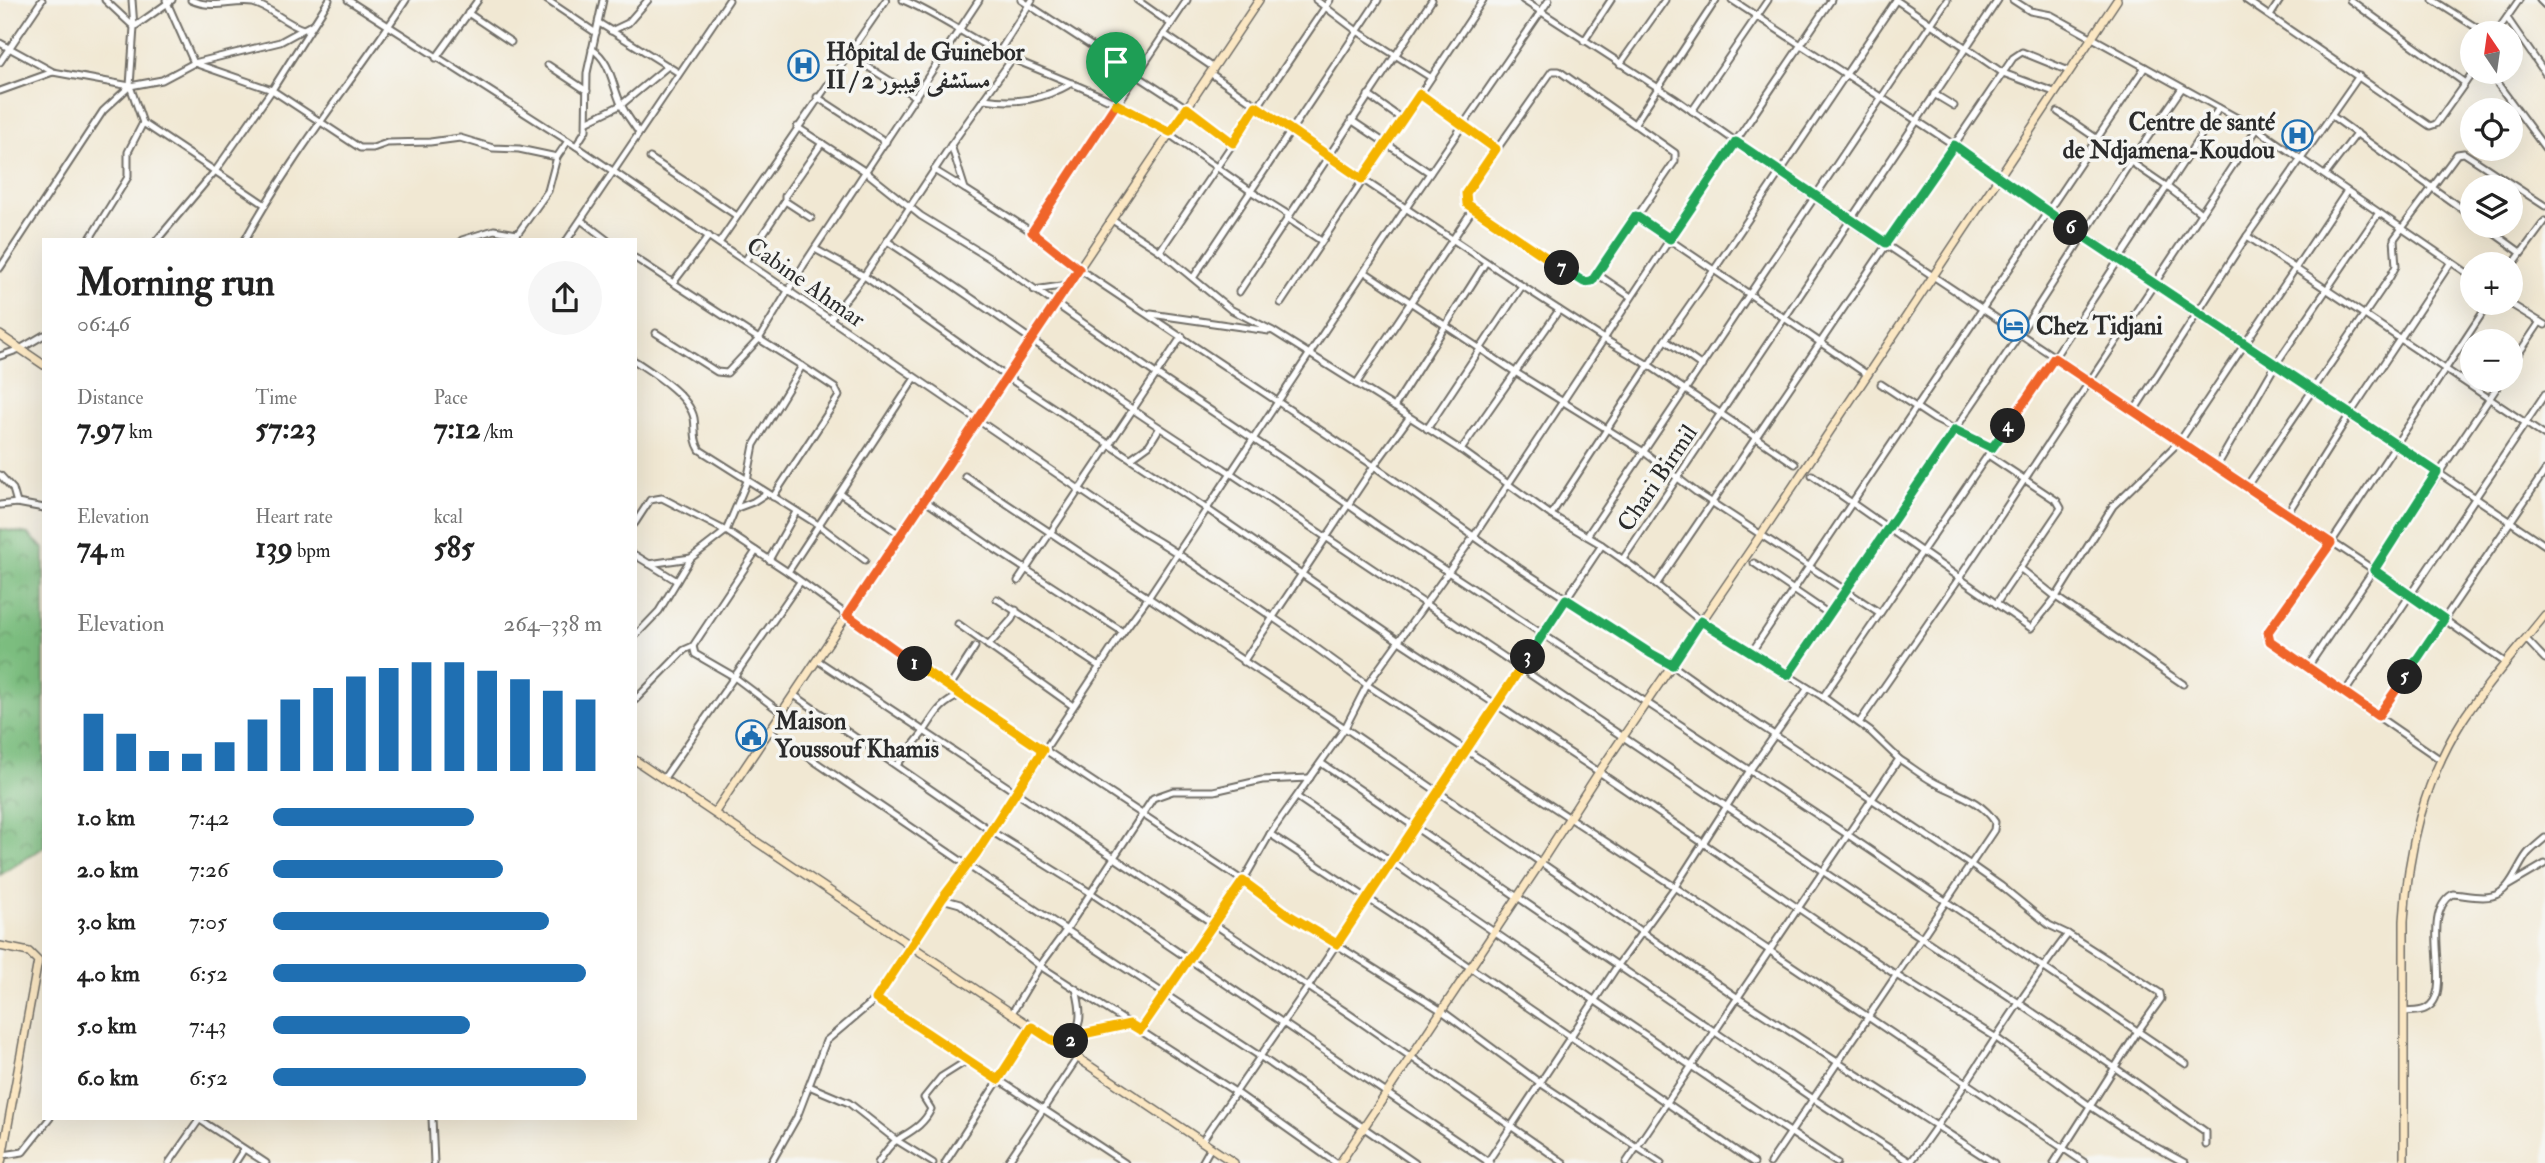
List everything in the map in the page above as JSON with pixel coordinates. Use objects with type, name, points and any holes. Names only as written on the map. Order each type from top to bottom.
[{"type":"street","points":[[0,62],[42,0]]},
{"type":"street","points":[[105,0],[134,27]]},
{"type":"street","points":[[132,0],[134,27],[130,86],[143,122],[264,204]]},
{"type":"street","points":[[191,0],[205,6],[249,2],[265,7],[289,24],[303,29]]},
{"type":"street","points":[[159,238],[216,170],[272,90],[329,0]]},
{"type":"street","name":"Cabine Ahmar","points":[[348,0],[576,146],[1142,532],[1179,552],[1273,615],[1367,685],[1675,887],[2085,1163]]},
{"type":"street","points":[[246,238],[264,204],[319,122],[406,0]]},
{"type":"street","points":[[436,58],[478,0]]},
{"type":"street","points":[[547,0],[596,33]]},
{"type":"street","points":[[576,146],[584,135],[588,121],[587,73],[603,0]]},
{"type":"street","points":[[611,31],[628,23],[648,0]]},
{"type":"street","points":[[569,238],[729,0]]},
{"type":"street","points":[[719,243],[886,0]]},
{"type":"street","points":[[656,333],[717,372],[727,373],[759,339],[979,0]]},
{"type":"street","points":[[1021,0],[1031,3],[1187,108],[1233,143]]},
{"type":"street","points":[[1137,0],[1171,24]]},
{"type":"street","points":[[1032,232],[1187,0]]},
{"type":"street","points":[[1315,0],[1430,78]]},
{"type":"street","points":[[1160,251],[1330,0]]},
{"type":"street","points":[[1193,278],[1378,0]]},
{"type":"street","points":[[1239,292],[1432,0]]},
{"type":"street","points":[[1281,303],[1483,0]]},
{"type":"street","points":[[1523,0],[1692,111],[1816,198],[2179,442],[2374,570],[2506,663]]},
{"type":"street","points":[[1118,639],[1311,355],[1406,208],[1549,0]]},
{"type":"street","points":[[1584,41],[1611,0]]},
{"type":"street","points":[[1620,64],[1664,0]]},
{"type":"street","points":[[1635,123],[1716,0]]},
{"type":"street","points":[[1732,0],[1883,97],[1916,122],[2000,176],[2082,236],[2245,342],[2545,545]]},
{"type":"street","points":[[1692,111],[1768,0]]},
{"type":"street","points":[[1140,1030],[1187,958],[1243,881],[1270,834],[1345,728],[1367,685],[1474,536],[1831,0]]},
{"type":"street","points":[[1551,515],[1665,340],[1896,0],[2003,74],[2054,92]]},
{"type":"street","points":[[1587,536],[1947,0]]},
{"type":"street","name":"Chari Birmil","points":[[1623,559],[1998,0]]},
{"type":"street","points":[[2013,0],[2030,11],[2051,15],[2256,129],[2460,268]]},
{"type":"street","points":[[942,899],[960,904],[1040,966],[1237,1093],[1338,1163],[2117,0]]},
{"type":"street","points":[[2246,0],[2430,125],[2436,124],[2464,84]]},
{"type":"street","points":[[2270,16],[2280,0]]},
{"type":"street","points":[[2350,0],[2460,79]]},
{"type":"street","points":[[2433,0],[2466,21]]},
{"type":"street","points":[[2505,21],[2519,0]]},
{"type":"street","points":[[2540,0],[2545,5]]},
{"type":"street","points":[[134,27],[169,1],[194,63],[272,90],[359,148],[373,148],[387,143],[460,138],[493,148],[519,149],[556,157]]},
{"type":"street","points":[[908,1],[1012,59],[1072,83],[1170,133],[1321,240]]},
{"type":"street","points":[[715,812],[1212,71],[1256,1]]},
{"type":"street","points":[[999,51],[1031,3]]},
{"type":"street","points":[[468,13],[510,42]]},
{"type":"street","points":[[2507,18],[2545,73]]},
{"type":"street","points":[[599,23],[679,73]]},
{"type":"street","points":[[0,43],[53,72],[130,86],[162,80],[194,63],[280,42],[313,24]]},
{"type":"street","points":[[1164,34],[1256,106],[1362,179],[1604,340],[1650,366],[1795,464]]},
{"type":"street","points":[[592,49],[601,55],[608,67],[621,105],[639,133]]},
{"type":"street","points":[[1656,585],[2013,58],[2022,52],[2069,71]]},
{"type":"street","points":[[849,55],[916,97]]},
{"type":"street","points":[[830,319],[864,276],[909,206],[1012,59]]},
{"type":"street","points":[[548,65],[587,91]]},
{"type":"street","points":[[588,121],[621,105],[668,66]]},
{"type":"street","points":[[1751,653],[2145,67]]},
{"type":"street","points":[[1552,71],[1559,71],[1635,123],[1675,153],[1676,157],[1592,281],[1584,282],[1467,204],[1466,193],[1496,149],[1552,71]]},
{"type":"street","points":[[0,91],[53,72]]},
{"type":"street","points":[[2134,411],[2247,236],[2359,76]]},
{"type":"street","points":[[984,99],[1021,102],[1044,97],[1072,83]]},
{"type":"street","points":[[2498,84],[2545,148]]},
{"type":"street","points":[[0,268],[103,111],[130,86]]},
{"type":"street","points":[[1788,675],[2020,334],[2130,163],[2182,88]]},
{"type":"street","points":[[1420,94],[1496,149]]},
{"type":"street","points":[[1934,94],[1954,106]]},
{"type":"street","points":[[1368,95],[1403,120]]},
{"type":"street","points":[[817,97],[886,142]]},
{"type":"street","points":[[1824,697],[2054,358],[2219,108]]},
{"type":"street","points":[[2057,112],[2201,213]]},
{"type":"street","points":[[2332,116],[2460,207]]},
{"type":"street","points":[[1351,120],[1430,173]]},
{"type":"street","points":[[90,238],[128,177],[128,152],[143,122]]},
{"type":"street","points":[[797,127],[1348,505],[1848,835],[2186,1064]]},
{"type":"street","points":[[1858,723],[1960,577],[2256,129]]},
{"type":"street","points":[[2325,175],[2357,133]]},
{"type":"street","points":[[514,238],[548,191],[556,157],[568,141]]},
{"type":"street","points":[[745,261],[822,143]]},
{"type":"street","points":[[951,145],[965,189]]},
{"type":"street","points":[[2247,486],[2365,316],[2396,266],[2394,241],[2457,154],[2464,153],[2545,206]]},
{"type":"street","points":[[650,158],[737,216]]},
{"type":"street","points":[[934,170],[1032,232],[1079,269],[1374,466],[1566,599],[1672,665],[1874,799],[2001,886],[2049,925],[2068,934],[2160,993],[2161,999],[2114,1067],[2054,1163]]},
{"type":"street","points":[[1812,475],[2031,628],[2056,597],[2113,506],[2179,442],[2347,191]]},
{"type":"street","points":[[785,201],[811,218]]},
{"type":"street","points":[[1356,384],[1474,209]]},
{"type":"street","points":[[2217,466],[2276,364],[2378,214]]},
{"type":"street","points":[[1636,216],[1868,375]]},
{"type":"street","points":[[1112,220],[1160,251],[1230,309],[1273,331],[1394,407],[1461,450],[1551,515],[1623,559],[1701,621],[1824,697],[1899,759],[1932,781],[1972,799],[1996,822],[1994,830],[1971,866],[1770,1163]]},
{"type":"street","points":[[582,221],[604,238]]},
{"type":"street","points":[[2521,252],[2545,221]]},
{"type":"street","points":[[468,238],[494,230],[517,234]]},
{"type":"street","points":[[673,283],[709,236]]},
{"type":"street","points":[[2247,236],[2545,436]]},
{"type":"street","points":[[2500,238],[2519,252]]},
{"type":"street","points":[[887,241],[979,301],[1159,429],[1623,736],[2114,1067],[2206,1132],[2206,1145]]},
{"type":"street","points":[[815,249],[864,276],[1007,377],[1207,509],[1399,641],[1599,772],[1896,975],[1995,1037],[2090,1106],[2132,1134],[2185,1163]]},
{"type":"street","points":[[637,259],[835,388],[839,396],[770,495],[737,508]]},
{"type":"street","points":[[1394,407],[1486,262]]},
{"type":"street","points":[[2287,514],[2451,262]]},
{"type":"street","points":[[1365,272],[1515,372],[1644,452],[1713,503],[1880,613]]},
{"type":"street","points":[[1597,274],[1631,298]]},
{"type":"street","points":[[1034,290],[1068,285]]},
{"type":"street","points":[[1427,429],[1522,286]]},
{"type":"street","points":[[1461,450],[1559,310]]},
{"type":"street","points":[[1144,312],[1160,317],[1202,320],[1251,330],[1273,331]]},
{"type":"street","points":[[2523,312],[2543,323],[2523,349]]},
{"type":"street","points":[[2441,760],[2270,641],[2268,632],[2331,543],[2481,315]]},
{"type":"street","points":[[0,335],[42,364]]},
{"type":"street","points":[[0,356],[20,349],[42,336]]},
{"type":"street","points":[[1018,581],[1052,534],[1079,489],[1182,336]]},
{"type":"street","points":[[1665,340],[1702,366]]},
{"type":"street","points":[[637,362],[659,377],[691,410],[696,443],[700,450],[820,526],[865,560]]},
{"type":"street","points":[[637,634],[659,611],[691,558],[726,531],[747,481],[754,446],[802,366]]},
{"type":"street","points":[[788,572],[915,379]]},
{"type":"street","points":[[1881,384],[1914,407],[1992,448]]},
{"type":"street","points":[[2308,668],[2437,472],[2494,392]]},
{"type":"street","points":[[2344,692],[2545,394]]},
{"type":"street","points":[[1243,662],[1409,418]]},
{"type":"street","points":[[1131,458],[1149,445],[1159,429]]},
{"type":"street","points":[[1988,455],[2057,500],[2062,508],[1996,604]]},
{"type":"street","points":[[2378,716],[2545,471]]},
{"type":"street","points":[[0,475],[13,489],[17,503]]},
{"type":"street","points":[[964,477],[1345,728],[1738,998],[1994,1163]]},
{"type":"street","points":[[841,494],[901,535]]},
{"type":"street","points":[[637,520],[650,500],[657,498],[726,531],[788,572],[906,659],[1243,881],[1289,915],[1442,1011],[1540,1083],[1661,1163]]},
{"type":"street","points":[[925,500],[1026,571],[1123,632]]},
{"type":"street","points":[[0,505],[17,503],[42,508]]},
{"type":"street","points":[[769,560],[796,512]]},
{"type":"street","points":[[1202,1141],[1284,1023],[1602,545]]},
{"type":"street","points":[[637,698],[684,650],[693,646],[756,551]]},
{"type":"street","points":[[637,556],[677,581]]},
{"type":"street","points":[[649,564],[691,558]]},
{"type":"street","points":[[1754,563],[1829,614]]},
{"type":"street","points":[[2021,569],[2056,597],[2183,684]]},
{"type":"street","points":[[664,778],[800,582]]},
{"type":"street","points":[[771,1163],[797,1117],[826,1041],[876,999],[1148,598]]},
{"type":"street","points":[[997,599],[1100,667]]},
{"type":"street","points":[[988,646],[1012,619],[1016,610]]},
{"type":"street","points":[[2404,1163],[2404,921],[2409,863],[2423,802],[2441,760],[2472,706],[2545,615]]},
{"type":"street","points":[[958,624],[1073,706]]},
{"type":"street","points":[[2526,639],[2545,659]]},
{"type":"street","points":[[693,646],[695,654],[733,676],[782,713]]},
{"type":"street","points":[[950,686],[975,647]]},
{"type":"street","points":[[817,660],[1411,1056],[1564,1163]]},
{"type":"street","points":[[794,695],[991,831],[1091,894],[1488,1162],[1618,965],[1675,887],[1774,734],[1808,688]]},
{"type":"street","points":[[897,765],[924,731],[934,713],[962,694]]},
{"type":"street","points":[[770,731],[967,865],[1261,1057],[1415,1163]]},
{"type":"street","points":[[1626,1163],[1899,759]]},
{"type":"street","points":[[637,761],[1234,1163]]},
{"type":"street","points":[[1321,763],[1911,1163],[2018,1002],[2068,934]]},
{"type":"street","points":[[1012,1013],[1040,966],[1091,894],[1153,798],[1173,791],[1214,791],[1262,780],[1310,778]]},
{"type":"street","points":[[1297,797],[1495,931],[1594,1003],[1837,1163]]},
{"type":"street","points":[[1270,834],[1754,1163]]},
{"type":"street","points":[[2509,885],[2528,853],[2545,838]]},
{"type":"street","points":[[2404,1012],[2424,1010],[2438,995],[2436,939],[2446,899],[2453,894],[2491,897],[2545,864]]},
{"type":"street","points":[[0,946],[29,952],[38,961],[2,1159],[23,1152],[48,1120]]},
{"type":"street","points":[[1065,1049],[1074,1036],[1082,1013],[1076,989]]},
{"type":"street","points":[[876,999],[1125,1163]]},
{"type":"street","points":[[1074,1036],[1130,1024]]},
{"type":"street","points":[[945,1163],[1032,1027]]},
{"type":"street","points":[[1007,1163],[1078,1057]]},
{"type":"street","points":[[878,1163],[897,1140],[914,1131],[927,1117],[931,1109],[924,1098],[942,1077],[968,1060]]},
{"type":"street","points":[[809,1086],[849,1103],[897,1140],[933,1163]]},
{"type":"street","points":[[169,1163],[197,1120]]},
{"type":"street","points":[[200,1120],[266,1163]]},
{"type":"street","points":[[432,1120],[434,1163]]},
{"type":"street","points":[[1202,1163],[1211,1147]]},
{"type":"street","points":[[235,1163],[244,1149]]},
{"type":"green space","points":[[0,529],[28,534],[42,547],[42,848],[0,875]]},
{"type":"place","name":"Hôpital de Guinebor II / مستشفى قيببور 2","points":[[803,66]]},
{"type":"place","name":"Centre de santé de Ndjamena-Koudou","points":[[2298,136]]},
{"type":"place","name":"Chez Tidjani","points":[[2013,326]]},
{"type":"place","name":"Maison Youssouf Khamis","points":[[752,735]]},
{"type":"route","points":[[1420,94],[1496,149],[1466,193],[1467,204],[1584,282],[1592,281],[1636,216],[1670,239],[1736,142],[1886,243],[1954,145],[2082,236],[2437,472],[2374,570],[2444,619],[2378,716],[2280,649],[2268,637],[2268,632],[2331,543],[2054,358],[1992,448],[1955,430],[1788,675],[1701,621],[1672,665],[1566,599],[1337,944],[1289,915],[1243,881],[1187,958],[1140,1030],[1130,1024],[1074,1036],[1065,1049],[1032,1027],[998,1080],[876,999],[942,899],[976,854],[1043,750],[906,659],[847,615],[1079,269],[1032,232],[1116,104],[1170,132],[1187,108],[1233,143],[1256,106],[1362,179],[1420,94]]}]
